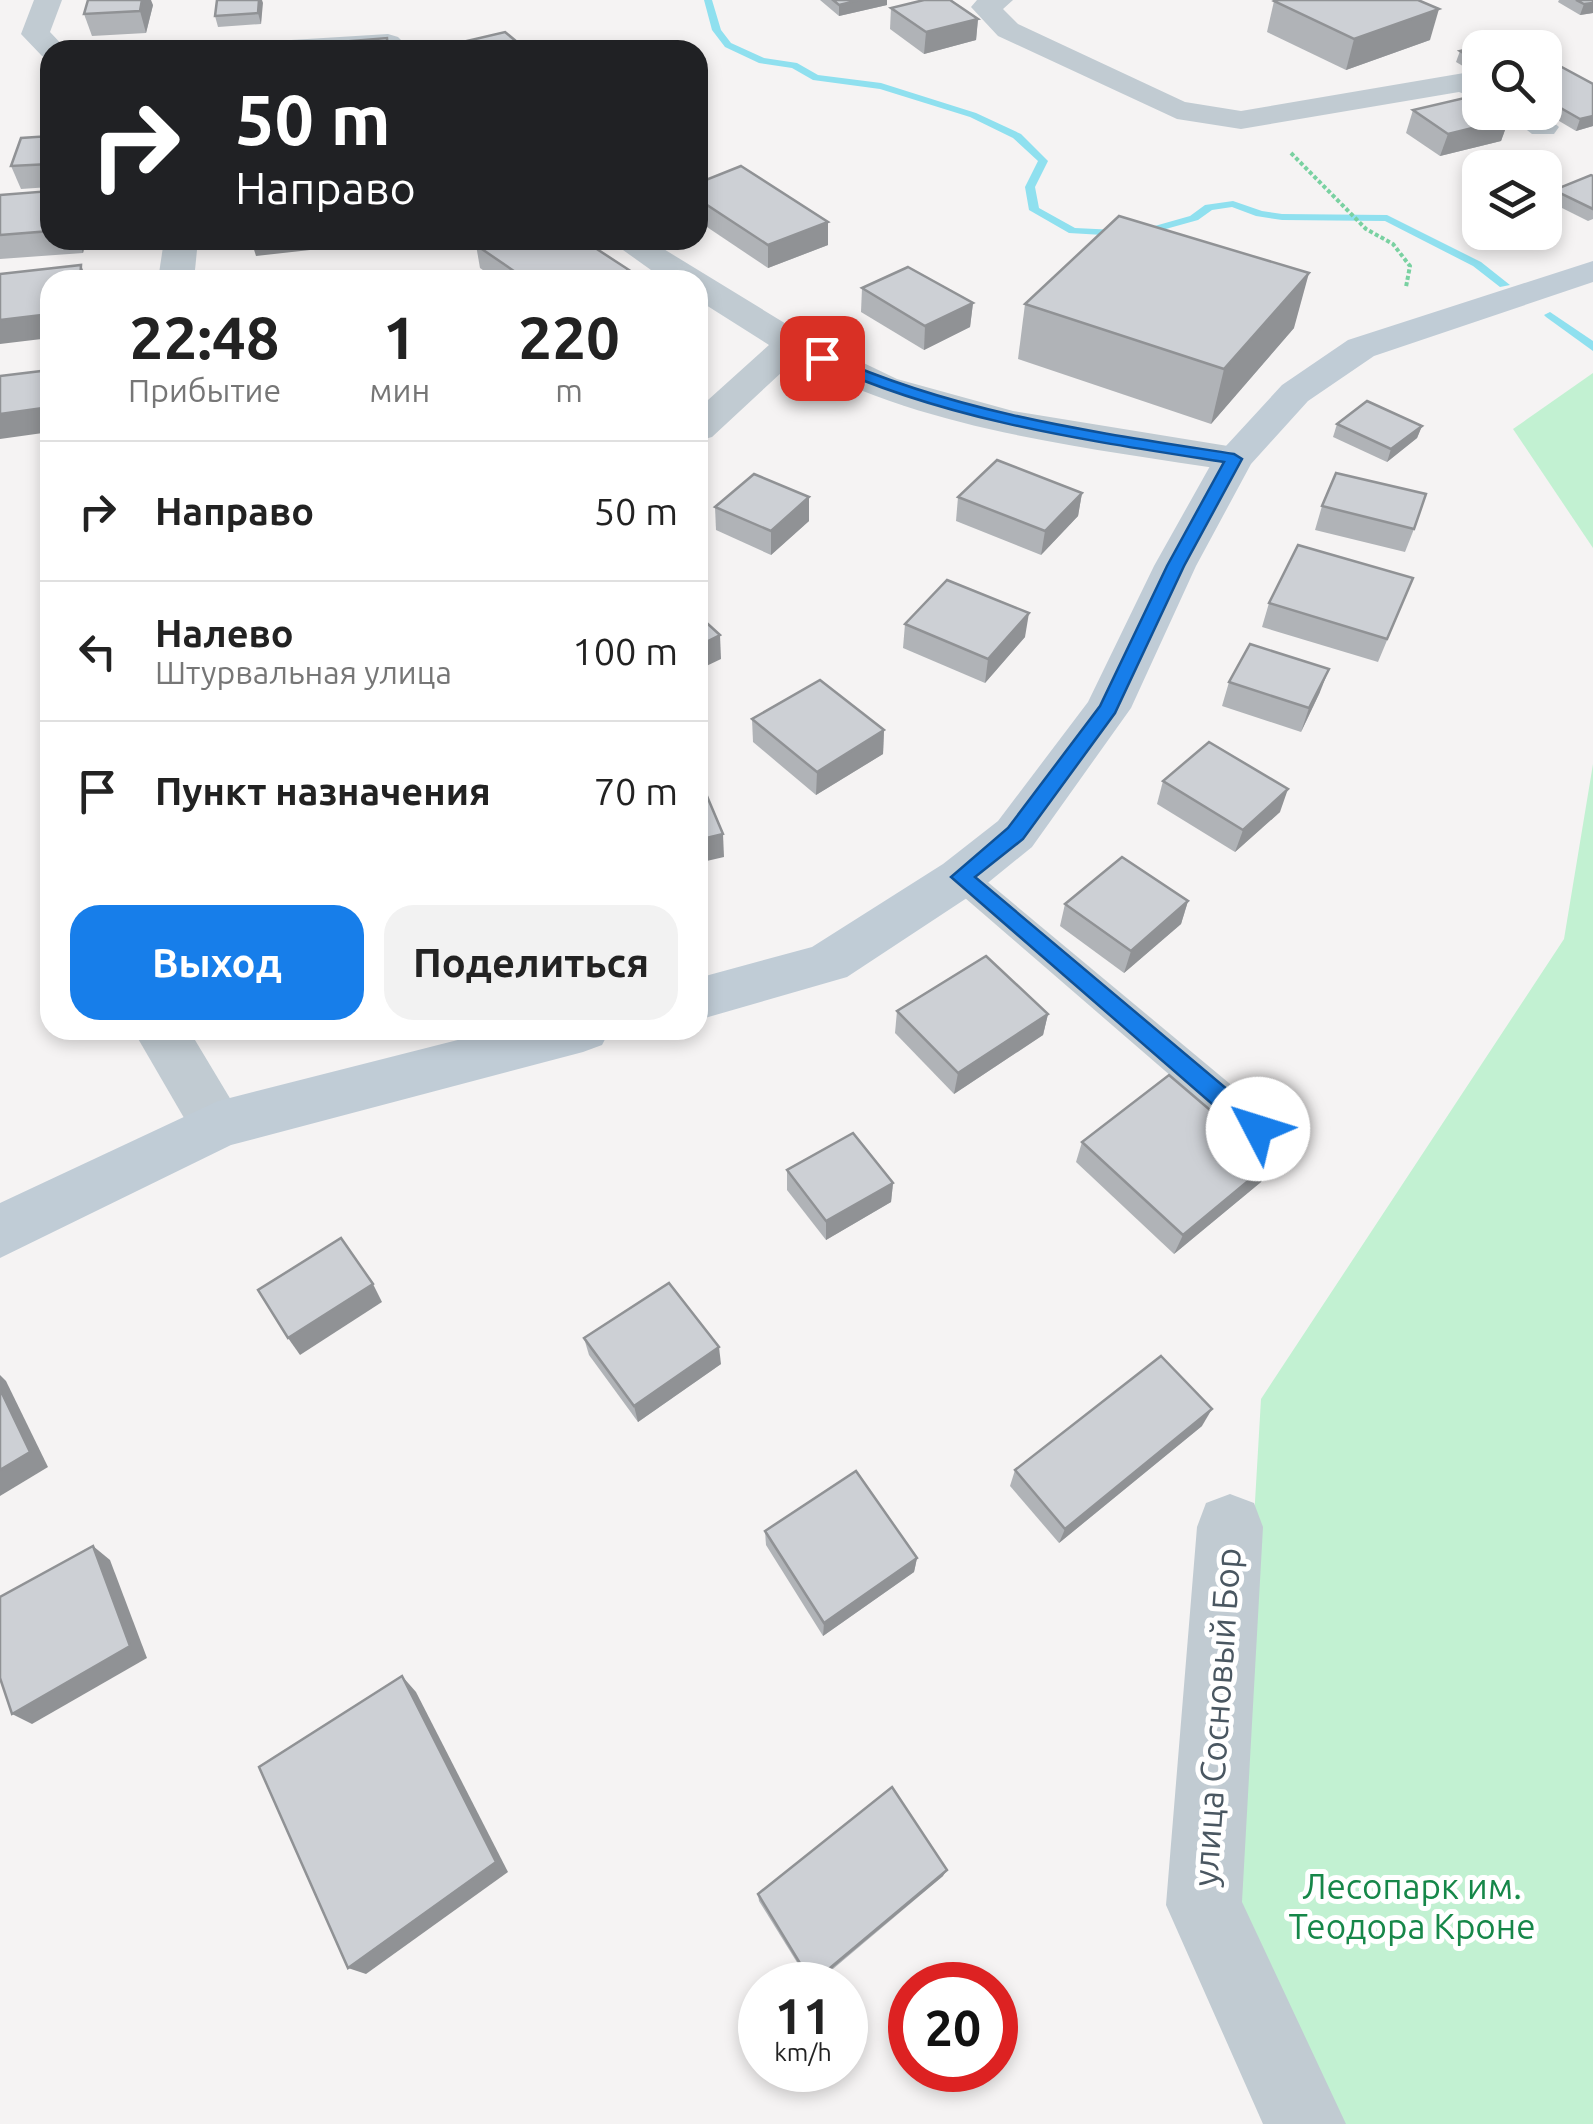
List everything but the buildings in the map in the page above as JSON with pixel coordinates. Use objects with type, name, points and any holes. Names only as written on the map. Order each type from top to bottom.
[{"type":"main road","points":[[708,995],[828,963],[961,877],[1016,834],[1108,708],[1176,566],[1234,459],[1294,394],[1361,348],[1593,270]]},
{"type":"main road","points":[[0,1232],[218,1126],[545,1040]]},
{"type":"street","points":[[41,40],[35,34],[48,0]]},
{"type":"street","points":[[985,2],[1008,30],[1177,110],[1242,120],[1462,82]]},
{"type":"street","points":[[358,40],[391,36]]},
{"type":"street","points":[[642,250],[673,270]]},
{"type":"street","points":[[708,291],[791,344],[885,387],[1032,427],[1234,459]]},
{"type":"street","points":[[708,420],[791,344]]},
{"type":"street","points":[[166,1040],[218,1126]]},
{"type":"street","name":"улица Сосновый Бор","points":[[1230,1527],[1204,1905],[1305,2124]]},
{"type":"lane","points":[[961,877],[1258,1129]]},
{"type":"path","points":[[1242,120],[1282,144],[1366,229],[1394,244],[1410,266],[1406,288],[1361,348]]},
{"type":"green space","points":[[1593,373],[1593,548],[1513,429]]},
{"type":"green space","name":"Лесопарк им. Теодора Кроне","points":[[1593,764],[1593,2124],[1319,2124],[1229,1947],[1261,1399],[1564,939]]},
{"type":"waterway","points":[[708,0],[717,30],[728,45],[762,61],[794,65],[816,78],[881,86],[973,115],[1017,136],[1043,161],[1030,187],[1034,210],[1073,231],[1137,234],[1194,218],[1209,207],[1233,204],[1282,217],[1387,218],[1477,264],[1504,285]]},
{"type":"waterway","points":[[1550,315],[1593,347]]},
{"type":"route","points":[[822,358],[885,387],[1032,427],[1234,459],[1176,566],[1108,708],[1016,834],[961,877],[1258,1129]]}]
